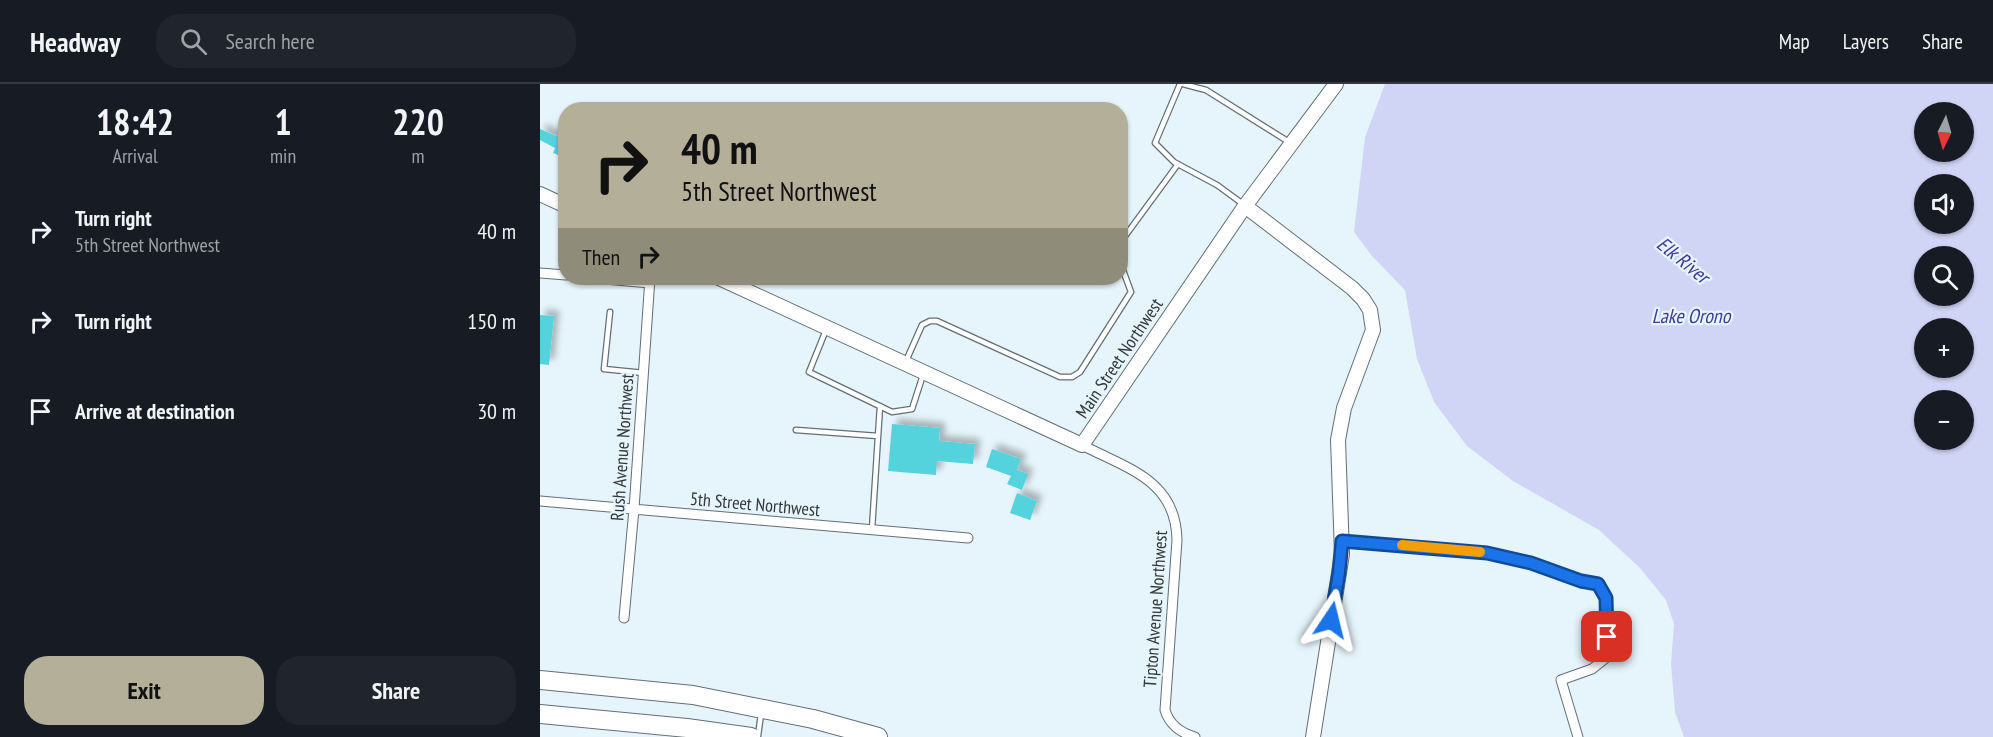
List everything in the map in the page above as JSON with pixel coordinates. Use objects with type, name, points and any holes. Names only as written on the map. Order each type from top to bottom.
[{"type":"highway","points":[[540,680],[693,695],[813,719],[878,737]]},
{"type":"highway","points":[[540,714],[687,728],[751,737]]},
{"type":"street","name":"Main Street Northwest","points":[[734,285],[1082,445],[1245,206],[1336,84]]},
{"type":"street","points":[[540,194],[558,202]]},
{"type":"street","points":[[1245,206],[1338,275],[1363,299],[1370,310],[1373,330],[1344,408],[1338,440],[1342,541],[1313,737]]},
{"type":"street","points":[[540,273],[558,274]]},
{"type":"street","name":"Rush Avenue Northwest","points":[[624,618],[650,285]]},
{"type":"street","name":"Tipton Avenue Northwest","points":[[1082,445],[1149,481],[1164,494],[1173,511],[1177,524],[1177,540],[1165,710],[1167,718],[1176,727],[1195,737]]},
{"type":"street","name":"5th Street Northwest","points":[[540,501],[968,538]]},
{"type":"street","points":[[1342,541],[1487,553],[1531,563],[1581,581],[1598,584],[1606,598],[1607,657],[1592,669],[1560,680],[1578,737]]},
{"type":"lane","points":[[1245,206],[1217,185],[1178,164],[1155,144],[1182,84],[1206,90],[1291,144]]},
{"type":"lane","points":[[1128,232],[1178,164]]},
{"type":"lane","points":[[905,364],[922,325],[930,321],[937,321],[1060,377],[1072,377],[1080,372],[1131,292],[1128,284]]},
{"type":"lane","points":[[610,312],[604,369],[644,373]]},
{"type":"lane","points":[[827,328],[809,372],[892,412],[912,409],[923,373]]},
{"type":"lane","points":[[872,530],[880,406]]},
{"type":"lane","points":[[796,430],[878,436]]},
{"type":"lane","points":[[758,737],[762,709]]},
{"type":"water","name":"Lake Orono","points":[[1385,84],[1993,84],[1993,737],[1684,737],[1675,712],[1671,664],[1674,624],[1666,600],[1640,568],[1599,530],[1513,481],[1467,446],[1434,402],[1417,359],[1405,290],[1372,256],[1354,232],[1365,137]]},
{"type":"building","points":[[540,129],[558,137],[558,155],[553,153],[555,148],[540,140]]},
{"type":"building","points":[[540,315],[554,316],[549,365],[540,364]]},
{"type":"building","points":[[892,424],[940,428],[939,441],[975,444],[973,464],[937,461],[936,475],[888,471]]},
{"type":"building","points":[[992,449],[1021,459],[1017,470],[1028,474],[1022,490],[1007,484],[1011,476],[986,467]]},
{"type":"building","points":[[1017,493],[1037,501],[1030,520],[1010,513]]},
{"type":"slow traffic","points":[[1402,545],[1480,552]]},
{"type":"route","points":[[1331,620],[1342,541],[1487,553],[1531,563],[1581,581],[1598,584],[1606,598],[1607,637]]},
{"type":"water label","name":"Elk River","points":[[1683,260]]}]
